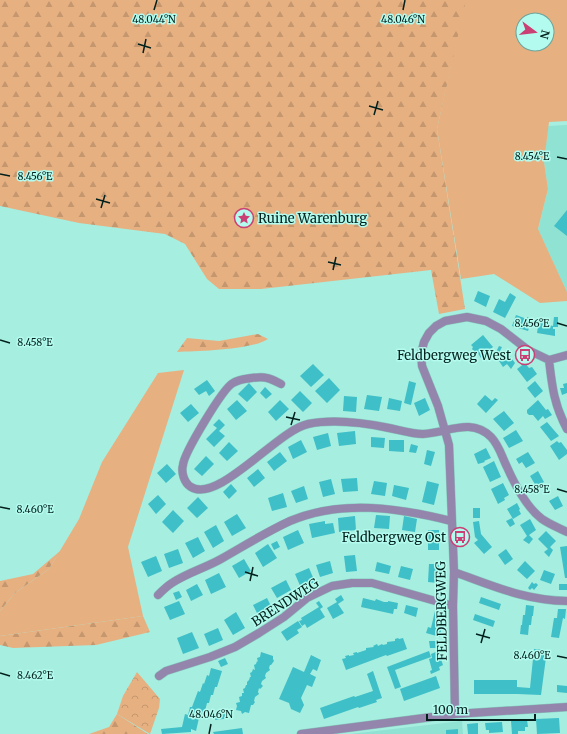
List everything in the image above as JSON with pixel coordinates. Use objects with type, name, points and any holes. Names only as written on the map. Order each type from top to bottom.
[{"type":"street","name":"FELDBERGWEG","points":[[455,714],[453,606],[454,572],[449,444],[438,406],[422,366],[421,354],[424,342],[428,333],[445,321],[461,317],[474,318],[501,329],[528,350],[548,360]]},
{"type":"street","points":[[567,355],[548,360],[554,399],[567,429]]},
{"type":"street","points":[[281,384],[265,378],[241,380],[229,385],[189,450],[183,464],[185,482],[190,487],[205,490],[215,486],[240,471],[280,438],[306,424],[332,421],[383,427],[421,434],[472,426],[478,428],[491,437],[497,445],[514,481],[534,510],[542,518],[567,532]]},
{"type":"street","points":[[158,595],[171,583],[219,560],[271,531],[291,521],[314,514],[338,509],[386,508],[409,511],[451,521]]},
{"type":"street","points":[[454,572],[507,592],[532,598],[567,601]]},
{"type":"street","name":"BRENDWEG","points":[[159,676],[166,671],[235,647],[259,634],[307,598],[332,586],[352,583],[372,583],[453,606]]},
{"type":"street","points":[[301,734],[455,714],[567,707]]},
{"type":"shaded area","points":[[567,125],[567,292],[538,230],[548,189],[544,162],[548,126]]},
{"type":"shaded area","points":[[462,721],[463,734],[350,734]]},
{"type":"green space","points":[[0,0],[466,0],[437,129],[465,309],[439,314],[431,270],[261,289],[219,289],[207,279],[185,244],[165,234],[79,223],[0,206]]},
{"type":"green space","points":[[465,0],[567,0],[567,121],[549,122],[544,162],[548,189],[538,229],[567,292],[567,301],[540,303],[494,274],[461,279],[437,129]]},
{"type":"green space","points":[[258,334],[268,339],[250,346],[238,348],[177,352],[187,338],[219,341]]},
{"type":"green space","points":[[184,370],[128,547],[143,616],[0,636],[0,611],[15,593],[49,569],[79,519],[102,462],[158,373]]},
{"type":"green space","points":[[60,551],[49,569],[15,593],[0,611],[0,581],[33,574]]},
{"type":"green space","points":[[143,616],[150,632],[96,645],[13,648],[0,645],[0,636]]},
{"type":"green space","points":[[137,672],[160,699],[159,708],[150,734],[117,714],[123,696]]},
{"type":"green space","points":[[117,714],[148,734],[89,734],[109,727]]},
{"type":"building","points":[[567,210],[567,236],[554,226]]},
{"type":"building","points":[[478,291],[490,296],[486,307],[474,301]]},
{"type":"building","points":[[510,293],[516,297],[505,318],[493,312],[499,299],[505,302]]},
{"type":"building","points":[[516,315],[527,319],[527,317],[532,319],[528,331],[512,326]]},
{"type":"building","points":[[554,317],[558,317],[558,327],[553,327],[553,329],[555,329],[555,336],[537,333],[539,320],[546,321],[545,324],[553,326]]},
{"type":"building","points":[[483,335],[493,347],[481,358],[477,352],[476,353],[472,349],[473,347],[471,345]]},
{"type":"building","points":[[499,346],[502,347],[500,351],[503,355],[507,352],[515,363],[511,369],[507,364],[503,367],[495,355],[498,353],[496,352]]},
{"type":"building","points":[[525,363],[529,368],[532,367],[537,374],[527,382],[517,369]]},
{"type":"building","points":[[313,364],[324,375],[311,387],[300,376]]},
{"type":"building","points":[[329,378],[340,390],[327,403],[315,391]]},
{"type":"building","points":[[207,380],[215,391],[209,396],[206,391],[199,395],[194,389]]},
{"type":"building","points":[[409,381],[416,383],[411,405],[404,403]]},
{"type":"building","points":[[535,381],[543,391],[535,398],[527,388]]},
{"type":"building","points":[[249,383],[257,392],[247,402],[238,394]]},
{"type":"building","points":[[567,383],[567,393],[562,395],[560,388],[564,388],[563,384]]},
{"type":"building","points":[[265,387],[272,394],[266,399],[260,393]]},
{"type":"building","points":[[300,391],[312,403],[303,412],[291,400]]},
{"type":"building","points":[[367,395],[382,397],[379,411],[364,409]]},
{"type":"building","points":[[485,395],[492,401],[495,398],[498,400],[486,413],[477,404]]},
{"type":"building","points":[[344,396],[357,397],[356,412],[343,411]]},
{"type":"building","points":[[389,398],[402,401],[400,411],[387,409]]},
{"type":"building","points":[[425,398],[430,410],[419,416],[414,403]]},
{"type":"building","points":[[237,400],[247,411],[236,420],[227,409]]},
{"type":"building","points":[[280,400],[289,409],[276,421],[268,412]]},
{"type":"building","points":[[538,400],[552,415],[545,419],[543,416],[538,421],[533,415],[529,415],[527,413],[527,410]]},
{"type":"building","points":[[191,404],[199,413],[188,422],[180,413]]},
{"type":"building","points":[[504,411],[514,423],[504,431],[493,419]]},
{"type":"building","points":[[219,419],[225,425],[219,431],[225,436],[214,447],[206,439],[217,428],[213,425]]},
{"type":"building","points":[[547,422],[559,436],[551,441],[540,427]]},
{"type":"building","points":[[516,430],[523,441],[509,448],[503,438]]},
{"type":"building","points":[[355,431],[356,444],[339,446],[337,433]]},
{"type":"building","points":[[328,433],[331,446],[317,450],[313,437]]},
{"type":"building","points":[[371,437],[385,438],[384,448],[371,447]]},
{"type":"building","points":[[301,440],[307,452],[293,459],[288,447]]},
{"type":"building","points":[[389,440],[404,440],[404,452],[389,451]]},
{"type":"building","points":[[557,441],[559,443],[561,442],[567,450],[567,454],[559,460],[550,446]]},
{"type":"building","points":[[229,442],[238,451],[227,461],[219,453]]},
{"type":"building","points":[[411,444],[418,446],[416,453],[409,452]]},
{"type":"building","points":[[486,448],[491,458],[478,464],[474,454]]},
{"type":"building","points":[[427,450],[435,452],[431,466],[424,464]]},
{"type":"building","points":[[280,452],[287,461],[274,471],[267,462]]},
{"type":"building","points":[[528,452],[535,463],[526,468],[522,462],[519,464],[516,459]]},
{"type":"building","points":[[206,456],[214,464],[202,476],[194,469]]},
{"type":"building","points":[[494,461],[501,477],[490,482],[483,467]]},
{"type":"building","points":[[167,464],[176,474],[166,483],[157,473]]},
{"type":"building","points":[[258,469],[265,478],[254,487],[247,478]]},
{"type":"building","points":[[538,471],[544,482],[536,486],[530,476]]},
{"type":"building","points":[[357,478],[358,491],[343,492],[341,479]]},
{"type":"building","points":[[331,479],[335,494],[323,497],[319,482]]},
{"type":"building","points":[[374,481],[387,483],[385,496],[371,494]]},
{"type":"building","points":[[427,481],[439,484],[434,505],[422,502]]},
{"type":"building","points":[[503,483],[509,495],[504,498],[505,500],[498,504],[491,489]]},
{"type":"building","points":[[231,484],[237,491],[229,499],[223,492]]},
{"type":"building","points":[[394,485],[409,488],[406,500],[392,496]]},
{"type":"building","points":[[304,486],[308,499],[296,503],[291,491]]},
{"type":"building","points":[[283,493],[287,507],[272,511],[268,498]]},
{"type":"building","points":[[158,495],[166,504],[156,514],[148,504]]},
{"type":"building","points":[[558,496],[563,506],[555,510],[549,501]]},
{"type":"building","points":[[198,497],[208,508],[197,518],[187,508]]},
{"type":"building","points":[[517,503],[521,514],[513,519],[507,509]]},
{"type":"building","points":[[473,508],[480,508],[480,518],[473,518]]},
{"type":"building","points":[[173,510],[184,521],[173,533],[162,522]]},
{"type":"building","points":[[237,514],[246,528],[232,536],[224,522]]},
{"type":"building","points":[[376,515],[390,516],[389,529],[374,528]]},
{"type":"building","points":[[355,516],[356,530],[339,532],[338,518]]},
{"type":"building","points":[[404,516],[417,519],[415,532],[402,530]]},
{"type":"building","points":[[512,518],[515,524],[510,527],[506,521]]},
{"type":"building","points":[[530,519],[536,530],[529,535],[533,539],[529,544],[523,540],[527,536],[520,525]]},
{"type":"building","points":[[325,521],[325,524],[333,523],[335,533],[312,538],[309,524]]},
{"type":"building","points":[[479,521],[481,534],[492,547],[484,554],[474,543],[478,540],[475,537],[473,522]]},
{"type":"building","points":[[216,525],[224,541],[213,548],[204,532]]},
{"type":"building","points":[[298,530],[304,543],[288,550],[283,537]]},
{"type":"building","points":[[428,530],[439,530],[439,550],[428,550]]},
{"type":"building","points":[[546,531],[556,541],[550,547],[553,550],[549,557],[544,552],[548,549],[538,539]]},
{"type":"building","points":[[198,537],[205,551],[193,558],[185,543]]},
{"type":"building","points":[[277,541],[280,547],[274,550],[271,544]]},
{"type":"building","points":[[268,544],[277,558],[263,567],[255,553]]},
{"type":"building","points":[[567,546],[567,578],[565,578],[560,547]]},
{"type":"building","points":[[178,549],[183,563],[169,568],[164,554]]},
{"type":"building","points":[[506,549],[513,559],[505,565],[498,555]]},
{"type":"building","points":[[355,555],[357,571],[346,572],[344,556]]},
{"type":"building","points":[[156,556],[162,571],[148,577],[141,562]]},
{"type":"building","points":[[244,559],[251,571],[239,578],[232,566]]},
{"type":"building","points":[[330,561],[333,573],[320,577],[316,565]]},
{"type":"building","points":[[525,561],[535,571],[527,579],[517,570]]},
{"type":"building","points":[[377,562],[391,566],[389,574],[375,571]]},
{"type":"building","points":[[429,564],[439,564],[438,583],[428,582]]},
{"type":"building","points":[[401,566],[413,569],[410,580],[398,577]]},
{"type":"building","points":[[309,568],[315,582],[301,588],[295,574]]},
{"type":"building","points":[[544,570],[555,574],[551,584],[540,580]]},
{"type":"building","points":[[219,573],[226,587],[211,594],[205,580]]},
{"type":"building","points":[[286,580],[291,590],[277,598],[271,588]]},
{"type":"building","points":[[532,582],[538,585],[534,590],[532,588],[530,590],[528,588]]},
{"type":"building","points":[[197,584],[203,595],[191,601],[186,590]]},
{"type":"building","points":[[559,584],[567,584],[567,590],[559,590]]},
{"type":"building","points":[[179,591],[182,597],[176,600],[173,593]]},
{"type":"building","points":[[341,595],[344,600],[338,604],[344,613],[333,619],[327,608],[337,602],[335,599]]},
{"type":"building","points":[[481,597],[501,604],[499,610],[479,603]]},
{"type":"building","points":[[267,598],[273,610],[259,617],[253,605]]},
{"type":"building","points":[[363,598],[375,601],[376,599],[384,602],[388,601],[398,603],[397,609],[394,609],[393,614],[361,607]]},
{"type":"building","points":[[179,601],[185,614],[170,620],[164,607]]},
{"type":"building","points":[[319,601],[323,607],[320,609],[325,617],[307,628],[305,624],[302,626],[299,621],[302,620],[301,618],[319,607],[316,603]]},
{"type":"building","points":[[406,605],[418,608],[416,617],[404,613]]},
{"type":"building","points":[[526,605],[534,606],[528,635],[520,634]]},
{"type":"building","points":[[558,609],[566,609],[565,619],[563,618],[559,638],[551,637],[554,618],[557,618]]},
{"type":"building","points":[[435,611],[444,613],[440,637],[426,633],[428,627],[431,628]]},
{"type":"building","points":[[236,612],[245,628],[233,635],[224,620]]},
{"type":"building","points":[[475,614],[495,621],[493,627],[473,620]]},
{"type":"building","points":[[298,621],[302,627],[297,630],[299,633],[287,641],[281,632]]},
{"type":"building","points":[[218,628],[223,640],[209,646],[204,634]]},
{"type":"building","points":[[192,632],[199,648],[183,654],[177,638]]},
{"type":"building","points":[[403,638],[407,649],[346,670],[342,659],[346,658],[345,656],[354,655],[353,653],[366,650],[366,648],[374,647],[373,646],[377,644],[378,646],[387,644],[387,642],[395,641],[395,639]]},
{"type":"building","points":[[429,641],[438,641],[438,648],[430,648]]},
{"type":"building","points":[[534,649],[547,650],[541,695],[474,694],[474,680],[517,680],[517,687],[530,688]]},
{"type":"building","points":[[429,651],[431,657],[395,670],[401,687],[395,689],[387,667]]},
{"type":"building","points":[[438,651],[443,665],[439,667],[440,670],[431,674],[430,671],[432,670],[429,659],[432,658],[431,654]]},
{"type":"building","points":[[261,652],[273,656],[274,661],[270,665],[270,670],[266,673],[266,678],[262,681],[261,684],[263,686],[260,689],[259,688],[259,694],[255,697],[255,702],[251,705],[249,713],[245,712],[242,714],[241,711],[236,710],[236,703],[240,702],[239,697],[242,696],[242,693],[244,693],[243,689],[251,677],[250,673],[253,669],[255,670],[254,665],[257,661],[258,662],[257,658],[260,657]]},
{"type":"building","points":[[311,655],[321,660],[317,671],[313,669],[310,674],[316,677],[312,687],[307,685],[301,698],[304,705],[300,713],[291,709],[289,703],[279,699],[293,667],[304,672]]},
{"type":"building","points":[[225,658],[228,664],[221,667],[218,661]]},
{"type":"building","points":[[211,668],[222,671],[217,687],[215,687],[213,695],[211,695],[209,703],[207,703],[205,711],[203,710],[201,719],[199,718],[196,731],[191,729],[191,732],[162,734],[161,729],[182,727],[185,714],[188,715],[190,707],[192,707],[198,691],[200,692],[207,675],[209,676]]},
{"type":"building","points":[[373,671],[382,698],[376,700],[377,702],[324,719],[320,708],[373,691],[367,674]]},
{"type":"building","points":[[436,676],[440,688],[404,701],[400,689]]},
{"type":"building","points":[[557,685],[567,686],[567,693],[557,692]]},
{"type":"building","points":[[230,712],[231,718],[215,720],[214,713]]},
{"type":"building","points":[[559,718],[560,733],[537,734],[536,719]]},
{"type":"building","points":[[527,720],[528,727],[525,727],[525,731],[518,731],[518,734],[512,734],[511,721]]},
{"type":"building","points":[[502,722],[503,732],[489,733],[489,730],[486,730],[485,723]]},
{"type":"building","points":[[478,723],[478,734],[468,734],[467,724]]},
{"type":"building","points":[[242,728],[243,734],[214,734],[213,732]]},
{"type":"building","points":[[458,729],[458,734],[446,734],[446,730]]},
{"type":"place","name":"Ruine Warenburg","points":[[244,218]]},
{"type":"place","name":"Feldbergweg West","points":[[525,355]]},
{"type":"place","name":"Feldbergweg Ost","points":[[460,537]]}]
